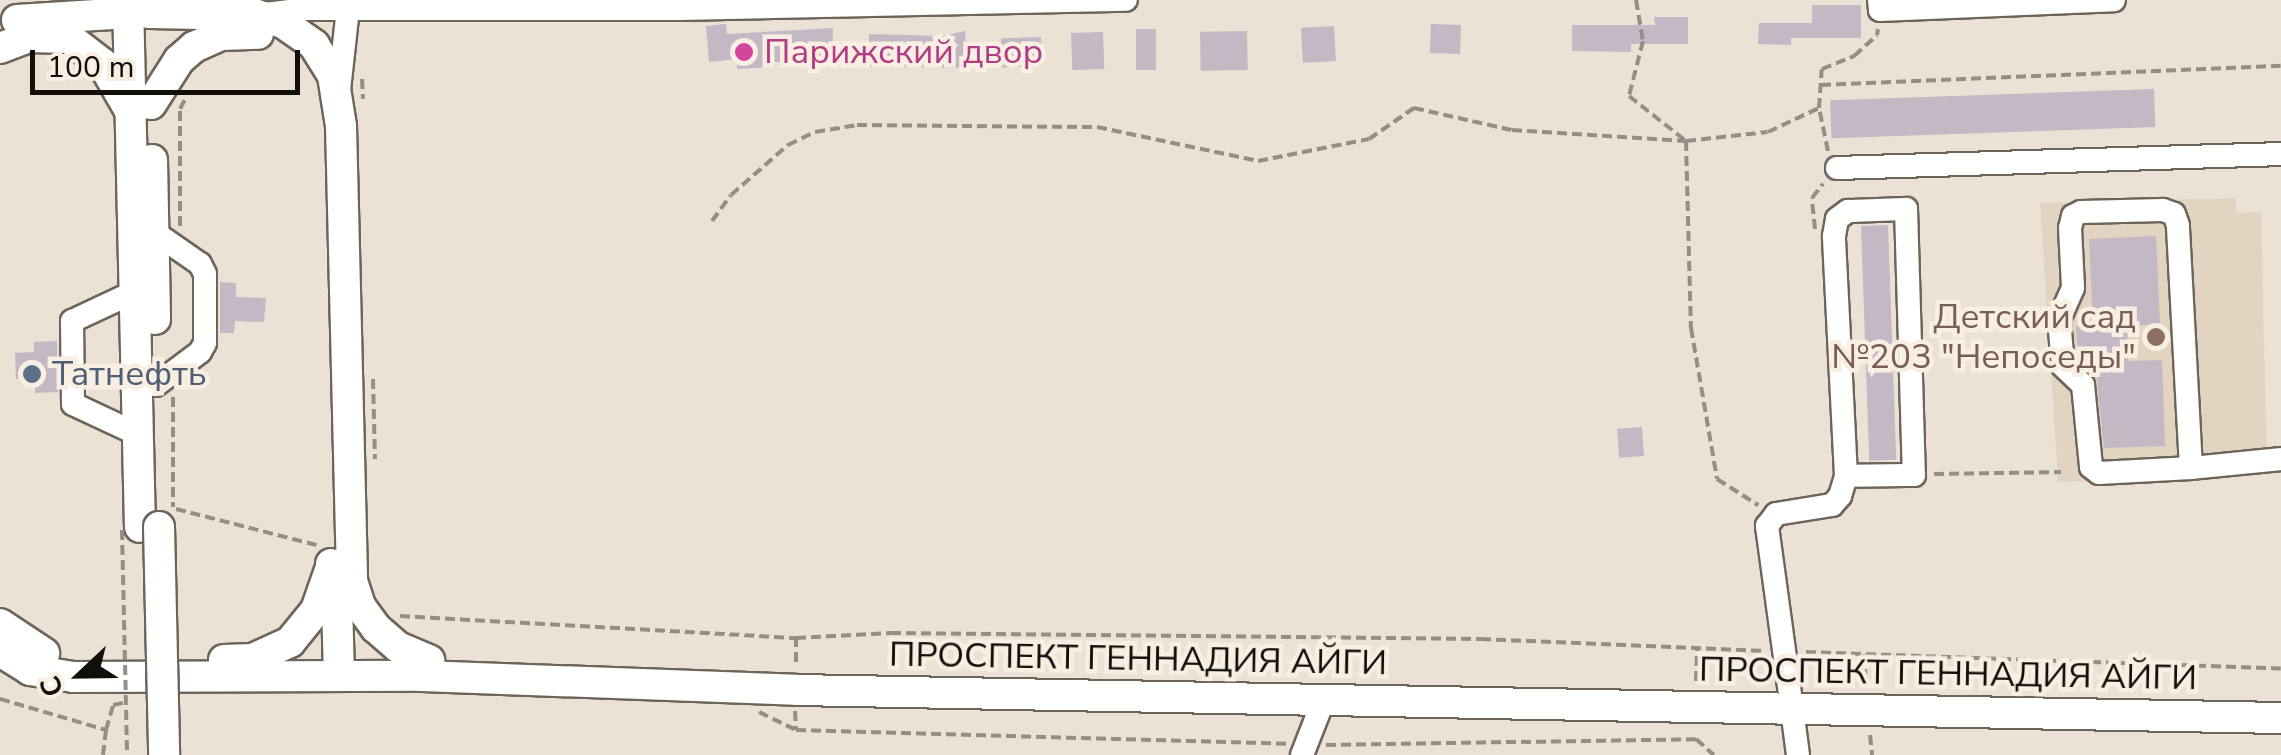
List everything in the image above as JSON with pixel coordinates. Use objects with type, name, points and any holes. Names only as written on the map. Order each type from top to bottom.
[{"type":"main road","points":[[138,7],[140,108],[134,292],[146,755]]},
{"type":"main road","points":[[8,20],[138,7],[257,16],[283,23],[314,45],[350,103],[352,580],[360,606],[376,628],[398,647],[430,660]]},
{"type":"main road","points":[[140,108],[194,47],[235,32],[280,42],[307,66],[316,83],[323,127],[331,558],[339,667]]},
{"type":"main road","points":[[0,48],[28,36],[69,38],[103,64],[140,108],[164,233],[164,387],[140,528],[164,755]]},
{"type":"main road","points":[[253,660],[274,652],[303,630],[325,590],[331,558]]},
{"type":"main road","name":"ПРОСПЕКТ ГЕННАДИЯ АЙГИ","points":[[0,624],[44,654],[75,659],[253,660],[796,690],[1324,699],[2281,702]]},
{"type":"main road","name":"ПРОСПЕКТ ГЕННАДИЯ АЙГИ","points":[[0,651],[30,670],[73,677],[430,660],[2281,718]]},
{"type":"street","points":[[257,16],[348,9],[1126,0]]},
{"type":"street","points":[[1880,5],[2114,0]]},
{"type":"street","points":[[348,9],[350,103]]},
{"type":"street","points":[[1836,168],[2281,154]]},
{"type":"street","points":[[1798,755],[1767,526],[1776,514],[1832,505],[1840,496],[1846,476],[1834,236],[1838,218],[1848,210],[1906,209],[1914,475],[1846,476]]},
{"type":"street","points":[[2192,468],[2178,225],[2174,214],[2163,210],[2080,212],[2073,216],[2070,228],[2073,288],[2059,318],[2063,366],[2083,385],[2086,457],[2099,473],[2192,468],[2281,459]]},
{"type":"street","points":[[164,233],[200,264],[204,274],[205,343],[164,387]]},
{"type":"street","points":[[134,292],[72,322],[73,404],[137,434]]},
{"type":"street","points":[[1305,748],[1324,699]]},
{"type":"path","points":[[1636,0],[1643,41],[1629,96],[1686,141]]},
{"type":"path","points":[[1834,236],[1813,228],[1812,198],[1836,168],[1823,142],[1819,108],[1822,69],[1854,56],[1877,36],[1880,5]]},
{"type":"path","points":[[1821,84],[2281,66]]},
{"type":"path","points":[[350,103],[362,72]]},
{"type":"path","points":[[164,233],[183,221],[180,109],[188,94]]},
{"type":"path","points":[[712,220],[731,195],[788,145],[815,132],[856,125],[1098,126],[1258,161],[1369,139],[1414,108],[1512,130],[1686,141],[1768,132],[1819,108]]},
{"type":"path","points":[[1686,141],[1691,328],[1716,479],[1776,514]]},
{"type":"path","points":[[373,380],[375,474]]},
{"type":"path","points":[[164,387],[173,508],[331,558]]},
{"type":"path","points":[[1914,475],[2061,472]]},
{"type":"path","points":[[127,755],[140,528]]},
{"type":"path","points":[[394,612],[401,616],[796,638],[930,633],[1697,644],[1770,652]]},
{"type":"path","points":[[796,638],[796,662]]},
{"type":"path","points":[[1696,681],[1697,644]]},
{"type":"path","points":[[1796,652],[2281,668]]},
{"type":"path","points":[[1864,654],[1866,684]]},
{"type":"path","points":[[103,755],[114,705],[133,700],[128,693]]},
{"type":"path","points":[[0,699],[106,730]]},
{"type":"path","points":[[795,701],[796,730],[1305,748],[1696,739],[1714,755]]},
{"type":"path","points":[[1868,723],[1872,755]]},
{"type":"shaded area","name":"Детский сад №203 \"Непоседы\"","points":[[2236,198],[2236,213],[2261,212],[2267,471],[2186,479],[2058,482],[2040,203]]},
{"type":"building","points":[[1812,5],[1861,5],[1861,38],[1791,38],[1791,45],[1758,44],[1759,23],[1812,23]]},
{"type":"building","points":[[1654,17],[1688,17],[1688,44],[1631,44],[1631,52],[1572,51],[1572,25],[1655,25]]},
{"type":"building","points":[[726,24],[727,34],[833,28],[832,63],[774,62],[775,67],[737,69],[737,59],[709,62],[706,26]]},
{"type":"building","points":[[1431,24],[1461,25],[1460,54],[1430,53]]},
{"type":"building","points":[[1334,26],[1336,61],[1303,63],[1301,28]]},
{"type":"building","points":[[1136,29],[1156,29],[1156,70],[1136,70]]},
{"type":"building","points":[[965,31],[968,68],[868,67],[869,34],[941,36]]},
{"type":"building","points":[[1247,31],[1248,70],[1201,71],[1200,32]]},
{"type":"building","points":[[1103,32],[1104,69],[1072,70],[1071,33]]},
{"type":"building","points":[[1041,37],[1042,66],[1002,67],[1001,38]]},
{"type":"building","points":[[2154,89],[2155,127],[1832,138],[1830,100]]},
{"type":"building","points":[[1888,225],[1896,460],[1869,461],[1861,226]]},
{"type":"building","points":[[2156,236],[2160,324],[2127,326],[2128,361],[2162,360],[2165,446],[2104,448],[2095,362],[2078,359],[2076,326],[2093,326],[2089,239]]},
{"type":"building","points":[[220,282],[236,283],[236,297],[266,298],[264,322],[235,321],[234,333],[220,333]]},
{"type":"building","points":[[57,341],[58,392],[35,393],[35,378],[16,379],[15,353],[34,352],[34,342]]},
{"type":"building","points":[[1642,427],[1644,456],[1619,458],[1617,429]]},
{"type":"place","name":"Парижский двор","points":[[744,52]]},
{"type":"place","name":"Детский сад №203 \"Непоседы\"","points":[[2156,337]]},
{"type":"place","name":"Татнефть","points":[[32,374]]}]
